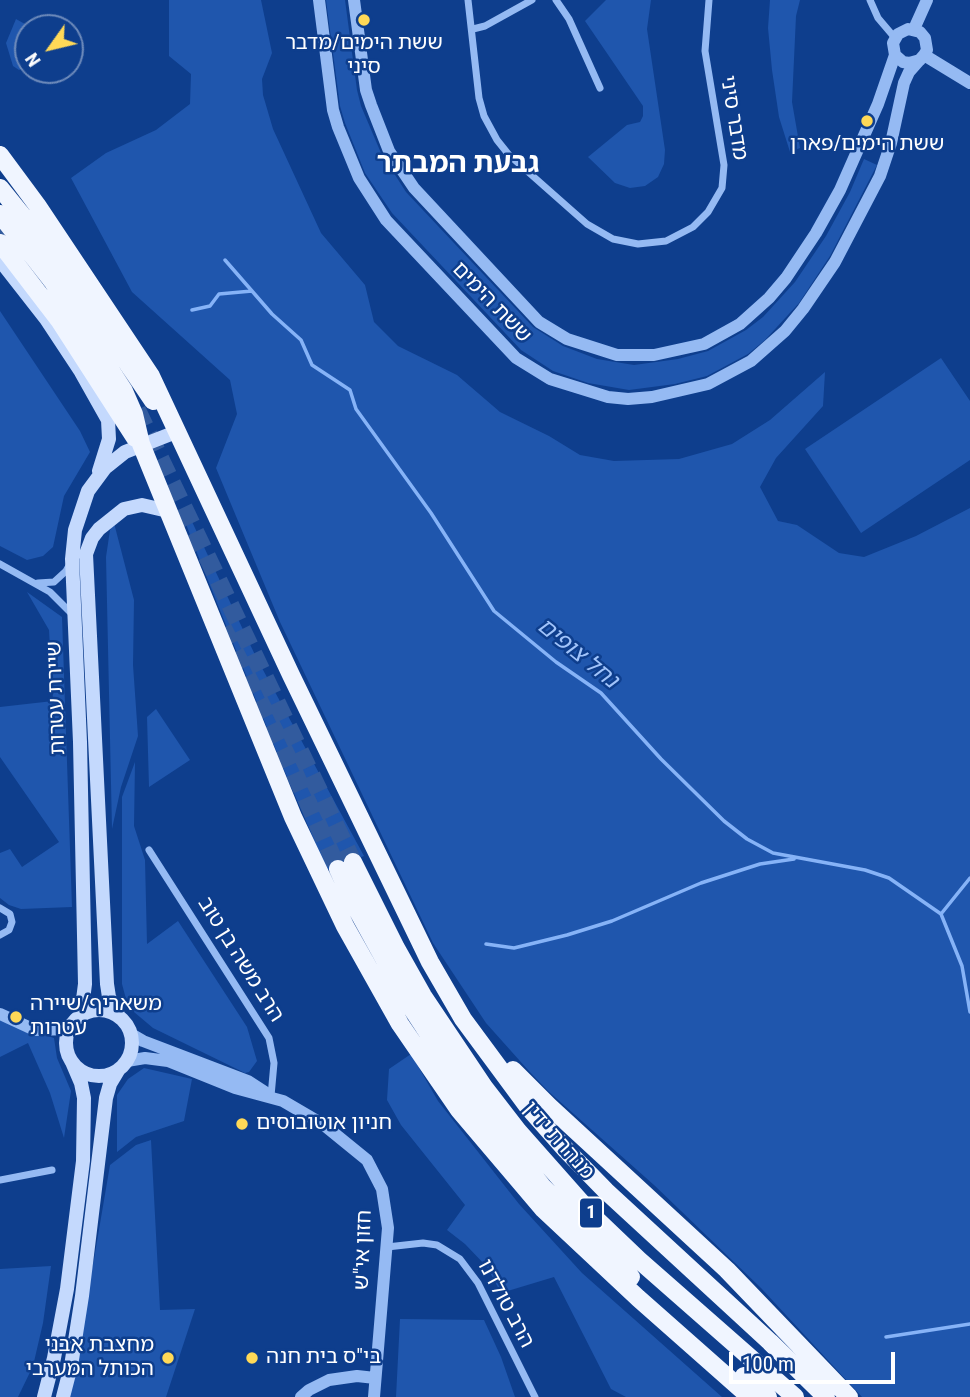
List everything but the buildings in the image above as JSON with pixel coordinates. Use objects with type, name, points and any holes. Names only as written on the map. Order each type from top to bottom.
[{"type":"highway","points":[[0,155],[138,354],[171,415],[176,432],[430,962],[463,1019],[528,1107],[566,1150],[606,1191],[826,1397]]},
{"type":"highway","points":[[0,188],[49,246],[176,432]]},
{"type":"highway","points":[[0,214],[35,256],[108,364],[134,414],[141,444],[203,602],[313,863],[358,952],[400,1024],[459,1110],[543,1209],[750,1397]]},
{"type":"highway","points":[[0,243],[59,320],[131,433],[141,444]]},
{"type":"highway","name":"מנהרת ידין","points":[[768,1397],[618,1264],[550,1195],[505,1142],[454,1074],[409,1004],[355,906],[345,865],[423,996],[468,1065],[555,1175],[639,1260],[795,1397]]},
{"type":"highway","points":[[430,962],[524,1083],[727,1270],[849,1397]]},
{"type":"main road","points":[[0,260],[46,319],[81,372],[108,420],[108,446],[93,483]]},
{"type":"main road","name":"שיירת עטרות","points":[[81,1015],[85,984],[72,559],[78,516],[93,483],[116,458],[141,444],[176,432]]},
{"type":"main road","name":"שיירת עטרות","points":[[118,1015],[109,997],[107,984],[86,554],[99,529],[124,509],[142,505],[168,510]]},
{"type":"main road","points":[[44,1397],[67,1289],[83,1161],[81,1083],[66,1046],[69,1029],[81,1015],[100,1009],[118,1015],[126,1023],[131,1034],[131,1053],[110,1084],[106,1098],[82,1296],[71,1366],[63,1397]]},
{"type":"main road","points":[[72,1062],[80,1070],[99,1076],[123,1065]]},
{"type":"street","name":"ששת הימים","points":[[318,0],[333,110],[338,127],[359,178],[386,220],[516,358],[550,379],[586,392],[618,398],[652,397],[708,384],[751,361],[785,331],[835,262],[860,216],[880,176],[891,143],[904,83],[909,72],[922,58]]},
{"type":"street","name":"ששת הימים","points":[[355,0],[366,90],[376,122],[389,151],[414,188],[539,321],[567,339],[617,355],[654,355],[704,344],[740,324],[769,298],[786,278],[827,214],[858,152],[895,55]]},
{"type":"street","name":"מדבר סיני","points":[[468,0],[479,98],[484,117],[503,148],[587,224],[602,234],[625,242],[651,244],[666,241],[692,227],[708,212],[722,188],[723,157],[705,51],[709,0]]},
{"type":"street","points":[[473,29],[494,22],[532,0]]},
{"type":"street","points":[[556,0],[569,19],[600,88]]},
{"type":"street","points":[[870,0],[878,18],[895,37]]},
{"type":"street","points":[[914,29],[927,0]]},
{"type":"street","points":[[914,29],[925,38],[927,50],[922,58],[909,63],[895,55],[895,37],[903,30],[914,29]]},
{"type":"street","points":[[922,58],[970,83]]},
{"type":"street","points":[[37,583],[54,582],[66,571],[72,559]]},
{"type":"street","points":[[0,564],[37,583],[63,603],[75,617]]},
{"type":"street","name":"הרב משה בן טוב","points":[[149,850],[269,1038],[274,1063],[271,1097]]},
{"type":"street","points":[[0,908],[10,914],[12,922],[9,930],[0,935]]},
{"type":"street","points":[[0,1014],[35,1030],[69,1029]]},
{"type":"street","name":"חזון אי\"ש","points":[[131,1034],[248,1081],[271,1097],[309,1115],[350,1144],[367,1160],[379,1180],[384,1198],[387,1247],[374,1397]]},
{"type":"street","name":"חזון אי\"ש","points":[[123,1065],[145,1058],[169,1062],[235,1088],[271,1097]]},
{"type":"street","points":[[0,1180],[52,1170]]},
{"type":"street","name":"הרב טולדנו","points":[[387,1247],[423,1243],[437,1245],[460,1259],[478,1283],[535,1397]]},
{"type":"street","points":[[301,1397],[329,1380],[357,1376],[374,1378]]},
{"type":"shaded area","points":[[169,0],[261,0],[272,53],[262,79],[263,95],[273,129],[321,233],[365,285],[374,322],[398,346],[457,375],[500,412],[580,455],[614,461],[679,459],[732,444],[770,420],[825,372],[823,406],[776,458],[760,487],[778,521],[797,525],[839,553],[864,557],[916,536],[970,508],[970,1397],[862,1397],[761,1288],[654,1185],[528,1070],[486,1023],[433,943],[280,622],[216,468],[237,414],[230,380],[132,292],[71,178],[106,153],[156,130],[190,104],[191,74],[169,56]]},
{"type":"shaded area","points":[[326,0],[345,0],[361,106],[381,153],[406,192],[533,327],[563,346],[597,359],[634,365],[678,359],[708,351],[746,330],[763,317],[795,282],[826,236],[864,159],[877,165],[830,256],[799,303],[765,340],[748,354],[707,376],[675,384],[629,390],[588,383],[553,371],[521,350],[392,213],[365,173],[345,123],[340,106]]},
{"type":"shaded area","points":[[606,0],[651,0],[647,29],[665,150],[664,164],[658,177],[645,186],[630,188],[615,183],[588,157],[627,125],[640,122],[643,116],[643,106],[585,21]]},
{"type":"shaded area","points":[[770,0],[800,0],[796,16],[792,102],[800,148],[790,152],[779,117],[772,70],[768,28]]},
{"type":"shaded area","points":[[14,24],[14,67],[13,66],[6,43]]},
{"type":"shaded area","points":[[0,311],[80,431],[90,452],[64,496],[53,547],[43,556],[27,560],[0,546]]},
{"type":"shaded area","points":[[941,358],[970,401],[970,460],[861,533],[805,449]]},
{"type":"shaded area","points":[[186,509],[256,657],[364,856],[327,870],[197,553],[181,511]]},
{"type":"shaded area","points":[[114,523],[134,600],[133,665],[138,736],[121,787],[112,829],[106,557],[110,530]]},
{"type":"shaded area","points":[[27,592],[62,617],[72,907],[21,909],[0,898],[0,853],[10,849],[22,867],[59,842],[0,757],[0,707],[53,701],[49,630]]},
{"type":"shaded area","points":[[156,709],[190,760],[149,787],[147,717]]},
{"type":"shaded area","points":[[135,762],[134,826],[145,860],[147,944],[178,921],[247,1027],[257,1061],[249,1072],[245,1073],[153,1028],[134,1012],[126,999],[122,984],[122,797]]},
{"type":"shaded area","points":[[0,1015],[13,1025],[54,1038],[57,1058],[71,1091],[64,1138],[50,1093],[28,1043],[0,1057]]},
{"type":"shaded area","points":[[411,1054],[438,1101],[519,1204],[582,1273],[722,1397],[626,1397],[611,1389],[554,1277],[501,1293],[487,1267],[447,1230],[465,1205],[401,1125],[387,1100],[389,1069]]},
{"type":"shaded area","points":[[144,1068],[192,1079],[184,1121],[136,1137],[117,1152],[117,1095],[128,1079]]},
{"type":"shaded area","points":[[151,1140],[160,1310],[195,1309],[166,1397],[69,1397],[75,1345],[94,1259],[110,1165],[136,1145]]},
{"type":"shaded area","points":[[51,1266],[43,1323],[33,1366],[18,1397],[0,1397],[0,1269]]},
{"type":"shaded area","points":[[400,1319],[484,1320],[515,1397],[396,1397]]},
{"type":"waterway","points":[[225,260],[252,291]]},
{"type":"waterway","name":"נחל צופים","points":[[192,310],[210,306],[219,294],[252,291],[272,314],[301,340],[312,365],[350,390],[356,409],[431,513],[494,611],[556,662],[601,693],[661,759],[724,821],[747,839],[773,853],[865,870],[889,878],[941,914],[962,966],[970,1012]]},
{"type":"waterway","points":[[486,944],[514,948],[567,935],[612,921],[701,883],[760,864],[794,859]]},
{"type":"waterway","points":[[941,914],[970,878]]},
{"type":"waterway","points":[[886,1337],[970,1324]]},
{"type":"tunnel","points":[[0,229],[21,257]]},
{"type":"tunnel","points":[[137,410],[353,862]]},
{"type":"tunnel","points":[[223,628],[286,754],[338,869]]},
{"type":"place","name":"ששת הימים/מדבר סיני","points":[[364,20]]},
{"type":"place","name":"ששת הימים/פארן","points":[[867,121]]},
{"type":"place","name":"משאריף/שיירה עטרות","points":[[16,1017]]},
{"type":"place","name":"חניון אוטובוסים","points":[[242,1124]]},
{"type":"place","name":"מחצבת אבני הכותל המערבי","points":[[168,1358]]},
{"type":"place","name":"בי\"ס בית חנה","points":[[252,1358]]},
{"type":"district","name":"גבעת המבתר","points":[[458,165]]}]
